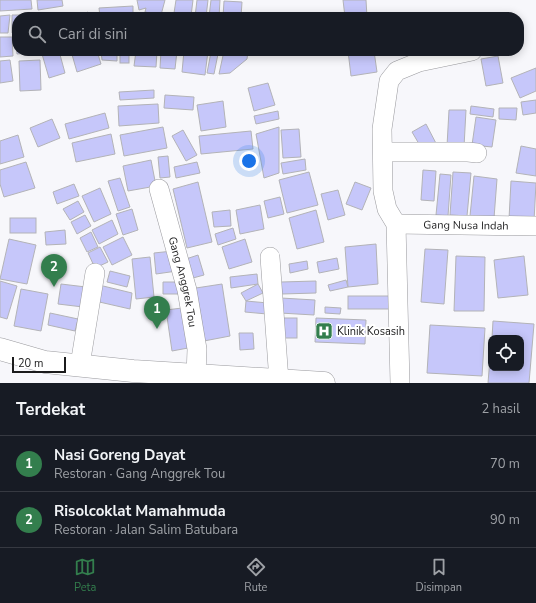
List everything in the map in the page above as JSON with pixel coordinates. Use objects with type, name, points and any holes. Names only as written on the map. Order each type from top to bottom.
[{"type":"street","points":[[400,383],[396,224],[387,209],[383,190],[382,129],[386,93],[389,81],[397,71],[419,62],[448,56]]},
{"type":"street","points":[[383,152],[477,153]]},
{"type":"street","name":"Gang Anggrek Tou","points":[[159,188],[187,290],[197,349],[196,376]]},
{"type":"street","name":"Gang Nusa Indah","points":[[396,224],[536,226]]},
{"type":"street","points":[[270,257],[279,380]]},
{"type":"street","points":[[80,365],[95,273]]},
{"type":"street","points":[[0,349],[45,362],[80,365],[132,377],[196,376],[324,383]]},
{"type":"building","points":[[0,0],[31,0],[32,9],[0,11]]},
{"type":"building","points":[[37,0],[62,0],[63,6],[38,10]]},
{"type":"building","points":[[137,0],[165,0],[162,12],[145,12],[146,8],[139,10]]},
{"type":"building","points":[[176,0],[193,0],[192,12],[174,12]]},
{"type":"building","points":[[197,0],[208,0],[207,12],[196,12]]},
{"type":"building","points":[[211,0],[220,0],[219,12],[210,12]]},
{"type":"building","points":[[343,0],[366,0],[367,12],[344,12]]},
{"type":"building","points":[[224,1],[242,2],[241,12],[223,12]]},
{"type":"building","points":[[133,6],[133,12],[99,12],[99,8]]},
{"type":"building","points":[[10,15],[8,33],[0,33],[0,16]]},
{"type":"building","points":[[0,37],[12,37],[13,56],[0,57]]},
{"type":"building","points":[[43,56],[60,56],[65,73],[49,78]]},
{"type":"building","points":[[72,56],[99,56],[101,64],[77,72]]},
{"type":"building","points":[[102,56],[117,56],[117,61],[102,60]]},
{"type":"building","points":[[120,56],[129,56],[129,63],[120,63]]},
{"type":"building","points":[[135,56],[157,56],[156,67],[134,66]]},
{"type":"building","points":[[161,56],[176,56],[175,69],[160,68]]},
{"type":"building","points":[[184,56],[207,56],[205,75],[182,72]]},
{"type":"building","points":[[210,56],[218,56],[214,74],[207,73]]},
{"type":"building","points":[[223,56],[247,56],[247,59],[230,73],[219,74]]},
{"type":"building","points":[[349,56],[375,56],[377,72],[351,76]]},
{"type":"building","points":[[498,56],[503,83],[486,86],[481,59]]},
{"type":"building","points":[[10,60],[13,81],[0,83],[0,61]]},
{"type":"building","points":[[40,60],[41,90],[20,91],[19,61]]},
{"type":"building","points":[[536,68],[536,91],[520,98],[511,78]]},
{"type":"building","points":[[268,83],[275,105],[254,111],[248,88]]},
{"type":"building","points":[[154,90],[154,98],[120,100],[119,92]]},
{"type":"building","points":[[165,95],[194,97],[193,110],[164,108]]},
{"type":"building","points":[[536,100],[536,113],[523,115],[521,102]]},
{"type":"building","points":[[223,101],[226,127],[201,131],[197,105]]},
{"type":"building","points":[[158,104],[159,123],[119,126],[118,106]]},
{"type":"building","points":[[471,106],[494,109],[493,117],[470,114]]},
{"type":"building","points":[[499,108],[517,108],[516,120],[499,119]]},
{"type":"building","points":[[449,110],[466,110],[464,147],[447,146]]},
{"type":"building","points":[[278,111],[279,119],[256,124],[254,116]]},
{"type":"building","points":[[105,113],[109,128],[69,139],[65,124]]},
{"type":"building","points":[[476,117],[496,120],[492,147],[472,145]]},
{"type":"building","points":[[52,119],[60,138],[38,147],[30,128]]},
{"type":"building","points":[[426,124],[440,151],[422,149],[412,132]]},
{"type":"building","points":[[163,127],[167,148],[124,156],[120,135]]},
{"type":"building","points":[[279,127],[279,173],[264,178],[256,134]]},
{"type":"building","points":[[299,129],[301,157],[283,158],[281,130]]},
{"type":"building","points":[[183,130],[197,155],[186,161],[172,136]]},
{"type":"building","points":[[251,131],[253,149],[201,154],[199,136]]},
{"type":"building","points":[[111,134],[115,154],[76,162],[72,143]]},
{"type":"building","points":[[18,135],[24,157],[0,164],[0,141]]},
{"type":"building","points":[[521,146],[536,149],[536,176],[516,173]]},
{"type":"building","points":[[168,156],[170,177],[160,178],[158,157]]},
{"type":"building","points":[[305,159],[306,170],[283,174],[281,163]]},
{"type":"building","points":[[151,160],[156,186],[128,191],[123,166]]},
{"type":"building","points":[[26,162],[35,188],[4,197],[0,184],[0,170]]},
{"type":"building","points":[[197,162],[200,173],[176,178],[174,167]]},
{"type":"building","points":[[423,170],[436,171],[434,201],[421,200]]},
{"type":"building","points":[[309,172],[318,205],[287,213],[279,180]]},
{"type":"building","points":[[453,172],[471,173],[467,216],[450,215]]},
{"type":"building","points":[[440,174],[451,175],[448,216],[436,215]]},
{"type":"building","points":[[474,176],[497,179],[494,218],[470,216]]},
{"type":"building","points":[[120,178],[130,207],[118,211],[108,181]]},
{"type":"building","points":[[511,181],[536,183],[534,221],[509,219]]},
{"type":"building","points":[[198,182],[212,242],[187,248],[173,189]]},
{"type":"building","points":[[355,182],[371,188],[362,210],[346,204]]},
{"type":"building","points":[[74,184],[79,196],[57,204],[53,192]]},
{"type":"building","points":[[100,188],[111,214],[94,222],[82,196]]},
{"type":"building","points":[[338,190],[345,215],[328,220],[321,194]]},
{"type":"building","points":[[280,197],[284,214],[268,218],[264,201]]},
{"type":"building","points":[[78,201],[84,212],[70,220],[63,209]]},
{"type":"building","points":[[260,205],[264,229],[240,234],[236,210]]},
{"type":"building","points":[[132,209],[138,230],[123,235],[116,214]]},
{"type":"building","points":[[230,210],[231,226],[214,227],[212,212]]},
{"type":"building","points":[[316,210],[324,242],[297,249],[289,218]]},
{"type":"building","points":[[85,215],[91,226],[77,234],[71,222]]},
{"type":"building","points":[[10,218],[36,218],[36,233],[10,233]]},
{"type":"building","points":[[112,220],[118,234],[99,244],[92,230]]},
{"type":"building","points":[[233,228],[236,239],[218,245],[215,234]]},
{"type":"building","points":[[65,230],[66,244],[46,245],[45,232]]},
{"type":"building","points":[[91,232],[98,247],[87,252],[80,238]]},
{"type":"building","points":[[123,237],[132,255],[112,265],[103,247]]},
{"type":"building","points":[[9,239],[36,245],[27,284],[0,279]]},
{"type":"building","points":[[245,239],[252,262],[229,269],[222,247]]},
{"type":"building","points":[[376,244],[378,284],[348,287],[345,247]]},
{"type":"building","points":[[100,247],[108,262],[95,268],[88,253]]},
{"type":"building","points":[[425,249],[448,250],[444,304],[421,302]]},
{"type":"building","points":[[182,250],[184,270],[156,274],[154,253]]},
{"type":"building","points":[[198,255],[204,275],[193,278],[186,259]]},
{"type":"building","points":[[456,256],[485,257],[484,311],[454,311]]},
{"type":"building","points":[[524,256],[528,295],[498,298],[494,260]]},
{"type":"building","points":[[150,257],[154,297],[136,299],[132,259]]},
{"type":"building","points":[[337,258],[339,269],[319,273],[317,262]]},
{"type":"building","points":[[307,261],[308,269],[290,273],[289,264]]},
{"type":"building","points":[[110,271],[130,276],[127,287],[107,282]]},
{"type":"building","points":[[257,274],[258,284],[231,288],[230,277]]},
{"type":"building","points":[[346,280],[348,287],[330,291],[328,285]]},
{"type":"building","points":[[0,281],[17,286],[7,319],[0,317]]},
{"type":"building","points":[[316,281],[316,293],[282,294],[281,282]]},
{"type":"building","points":[[163,282],[183,282],[182,294],[163,294]]},
{"type":"building","points":[[61,284],[86,287],[83,307],[58,304]]},
{"type":"building","points":[[222,284],[230,336],[204,341],[196,288]]},
{"type":"building","points":[[258,284],[263,293],[246,301],[241,293]]},
{"type":"building","points":[[99,285],[132,293],[130,309],[95,301]]},
{"type":"building","points":[[21,289],[48,294],[41,331],[14,326]]},
{"type":"building","points":[[348,296],[396,296],[396,309],[348,309]]},
{"type":"building","points":[[281,298],[315,300],[314,315],[280,313]]},
{"type":"building","points":[[246,301],[268,303],[267,314],[245,312]]},
{"type":"building","points":[[325,307],[341,308],[340,314],[325,313]]},
{"type":"building","points":[[182,308],[188,348],[172,351],[166,310]]},
{"type":"building","points":[[50,313],[78,319],[75,331],[48,325]]},
{"type":"building","points":[[279,318],[297,318],[297,338],[279,338]]},
{"type":"building","points":[[316,318],[366,320],[365,344],[315,342]]},
{"type":"building","points":[[493,321],[534,324],[529,383],[488,383],[489,371],[524,371],[524,335],[492,335]]},
{"type":"building","points":[[430,325],[485,328],[482,376],[427,373]]},
{"type":"building","points":[[239,333],[253,333],[254,349],[240,350]]},
{"type":"place","name":"Risolcoklat Mamahmuda","points":[[54,287]]},
{"type":"place","name":"Nasi Goreng Dayat","points":[[157,329]]},
{"type":"place","name":"Klinik Kosasih","points":[[324,331]]}]
